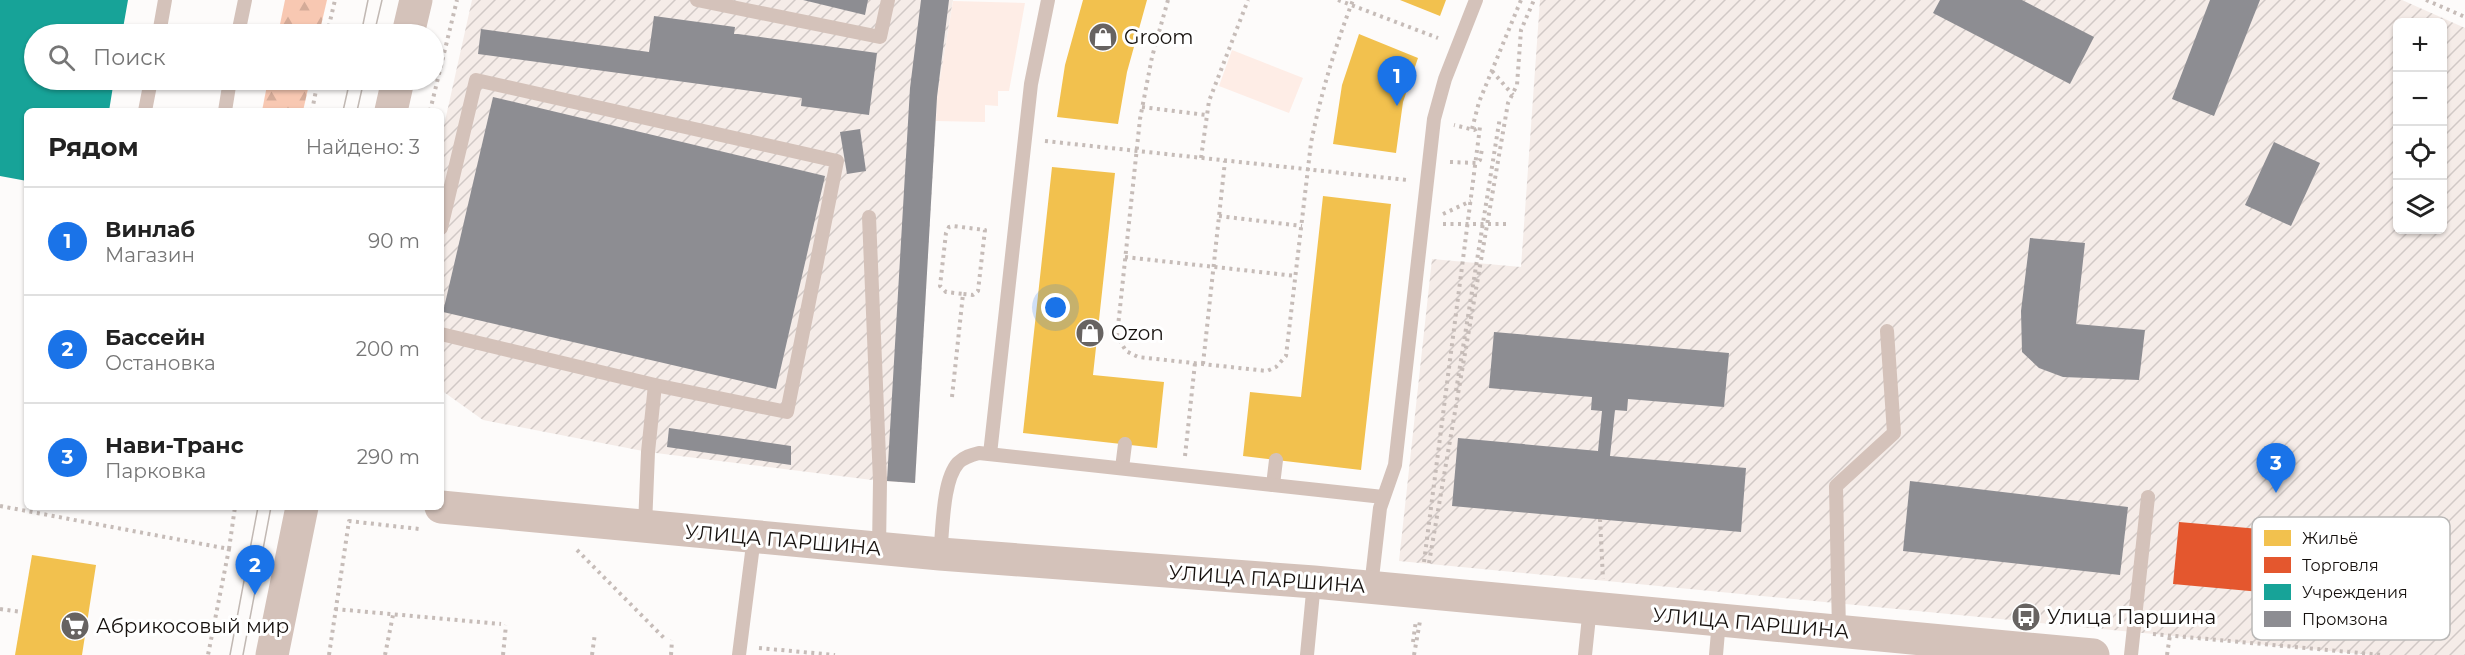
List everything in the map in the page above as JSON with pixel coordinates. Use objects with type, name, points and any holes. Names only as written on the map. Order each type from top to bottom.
[{"type":"street","points":[[410,24],[416,0]]},
{"type":"street","points":[[392,108],[396,90]]},
{"type":"street","points":[[272,655],[301,510]]},
{"type":"street","name":"УЛИЦА ПАРШИНА","points":[[436,518],[645,526],[879,549],[1371,587],[1597,595],[1719,620],[2093,655]]},
{"type":"lane","points":[[161,24],[165,0]]},
{"type":"lane","points":[[240,24],[245,0]]},
{"type":"lane","points":[[697,0],[880,37],[888,0]]},
{"type":"lane","points":[[990,454],[1031,84],[1048,0]]},
{"type":"lane","points":[[1371,587],[1383,497],[1395,465],[1426,223],[1428,160],[1434,119],[1441,92],[1476,0]]},
{"type":"lane","points":[[444,215],[476,80],[837,161],[787,412],[444,335]]},
{"type":"lane","points":[[146,108],[149,90]]},
{"type":"lane","points":[[225,108],[228,90]]},
{"type":"lane","points":[[869,217],[880,481],[879,549]]},
{"type":"lane","points":[[1839,631],[1836,486],[1894,433],[1887,331]]},
{"type":"lane","points":[[645,526],[648,452],[655,384]]},
{"type":"lane","points":[[1122,468],[1125,444]]},
{"type":"lane","points":[[940,554],[948,486],[952,472],[966,457],[979,453],[1383,497]]},
{"type":"lane","points":[[1273,484],[1276,460]]},
{"type":"lane","points":[[2131,655],[2148,497]]},
{"type":"lane","points":[[740,651],[754,537]]},
{"type":"lane","points":[[1307,655],[1314,582]]},
{"type":"lane","points":[[1585,655],[1597,595]]},
{"type":"lane","points":[[1716,655],[1719,620]]},
{"type":"path","points":[[329,24],[335,0]]},
{"type":"path","points":[[444,56],[458,0]]},
{"type":"path","points":[[1168,0],[1152,57],[1142,108],[1117,336],[1126,351],[1138,357],[1267,370],[1281,363],[1286,356],[1315,123],[1325,80],[1352,2]]},
{"type":"path","points":[[1201,158],[1206,115],[1248,0]]},
{"type":"path","points":[[1338,0],[1352,2],[1430,35]]},
{"type":"path","points":[[1426,573],[1480,127],[1473,129],[1479,102],[1521,0]]},
{"type":"path","points":[[1426,573],[1508,103],[1517,85],[1521,30],[1534,0]]},
{"type":"path","points":[[2426,0],[2465,17]]},
{"type":"path","points":[[1492,71],[1513,95]]},
{"type":"path","points":[[313,108],[316,90]]},
{"type":"path","points":[[431,108],[435,90]]},
{"type":"path","points":[[1142,108],[1206,115]]},
{"type":"path","points":[[1426,573],[1500,117]]},
{"type":"path","points":[[1054,142],[1393,179]]},
{"type":"path","points":[[1428,160],[1477,163],[1480,160],[1482,148]]},
{"type":"path","points":[[1203,364],[1226,161]]},
{"type":"path","points":[[1426,223],[1471,201]]},
{"type":"path","points":[[1219,216],[1302,226]]},
{"type":"path","points":[[1426,223],[1506,224]]},
{"type":"path","points":[[953,226],[985,230],[978,291],[973,295],[963,294],[946,292],[940,286],[946,233],[949,227],[953,226]]},
{"type":"path","points":[[1125,257],[1296,276]]},
{"type":"path","points":[[952,397],[963,294]]},
{"type":"path","points":[[1186,451],[1195,363]]},
{"type":"path","points":[[0,506],[229,549]]},
{"type":"path","points":[[208,655],[236,510]]},
{"type":"path","points":[[329,655],[349,521],[436,518]]},
{"type":"path","points":[[1597,595],[1600,519]]},
{"type":"path","points":[[572,545],[666,640]]},
{"type":"path","points":[[0,609],[22,612]]},
{"type":"path","points":[[335,609],[503,625],[503,655]]},
{"type":"path","points":[[1413,655],[1418,609]]},
{"type":"path","points":[[385,655],[393,615]]},
{"type":"path","points":[[1413,655],[1419,620]]},
{"type":"path","points":[[592,655],[595,633]]},
{"type":"path","points":[[2167,655],[2170,636]]},
{"type":"path","points":[[671,655],[672,640]]},
{"type":"path","points":[[740,651],[835,655]]},
{"type":"shaded area","points":[[472,0],[953,0],[937,97],[915,483],[880,481],[648,452],[483,420],[444,392],[444,126]]},
{"type":"shaded area","points":[[1540,0],[2402,0],[2442,18],[2393,18],[2393,234],[2447,234],[2447,20],[2465,28],[2465,655],[2372,655],[1399,561],[1432,259],[1521,267]]},
{"type":"shaded area","points":[[953,1],[1025,3],[1009,91],[998,91],[998,106],[985,105],[985,122],[936,121],[937,97]]},
{"type":"shaded area","points":[[1232,50],[1303,78],[1289,113],[1219,86]]},
{"type":"green space","points":[[285,0],[327,0],[321,24],[280,24]]},
{"type":"green space","points":[[266,90],[308,90],[304,108],[263,108]]},
{"type":"building: Жильё","points":[[1083,0],[1147,0],[1127,72],[1118,124],[1057,117],[1065,65]]},
{"type":"building: Жильё","points":[[1400,0],[1446,0],[1440,16]]},
{"type":"building: Жильё","points":[[1359,34],[1418,58],[1403,102],[1396,153],[1333,144],[1342,85]]},
{"type":"building: Жильё","points":[[1052,167],[1115,173],[1093,375],[1164,382],[1157,448],[1023,433]]},
{"type":"building: Жильё","points":[[1323,196],[1391,204],[1361,470],[1243,456],[1250,392],[1301,397]]},
{"type":"building: Жильё","points":[[32,555],[96,565],[82,655],[15,655]]},
{"type":"building: Торговля","points":[[2179,522],[2252,528],[2252,591],[2173,584]]},
{"type":"building: Учреждения","points":[[0,0],[128,0],[124,24],[24,24],[24,90],[112,90],[109,108],[24,108],[24,180],[0,176]]},
{"type":"building: Промзона","points":[[803,0],[868,0],[865,15]]},
{"type":"building: Промзона","points":[[921,0],[949,0],[937,97],[915,483],[887,481],[910,88]]},
{"type":"building: Промзона","points":[[1940,0],[2022,0],[2094,37],[2070,84],[1933,13]]},
{"type":"building: Промзона","points":[[2210,0],[2260,0],[2214,116],[2172,99]]},
{"type":"building: Промзона","points":[[654,16],[735,27],[734,34],[877,53],[869,115],[801,106],[802,98],[478,54],[481,29],[649,52]]},
{"type":"building: Промзона","points":[[493,97],[825,176],[776,389],[444,312]]},
{"type":"building: Промзона","points":[[860,129],[866,171],[847,174],[840,132]]},
{"type":"building: Промзона","points":[[2274,142],[2320,163],[2291,226],[2245,205]]},
{"type":"building: Промзона","points":[[2030,238],[2085,243],[2076,324],[2145,330],[2139,380],[2063,377],[2039,368],[2022,352],[2021,311]]},
{"type":"building: Промзона","points":[[1494,332],[1729,353],[1724,407],[1628,399],[1627,411],[1615,410],[1610,456],[1746,468],[1741,532],[1452,506],[1458,438],[1598,451],[1602,411],[1591,410],[1592,397],[1489,388]]},
{"type":"building: Промзона","points":[[669,428],[791,446],[791,465],[667,447]]},
{"type":"building: Промзона","points":[[1910,481],[2128,507],[2120,575],[1903,551]]},
{"type":"tram line","points":[[363,24],[368,0]]},
{"type":"tram line","points":[[376,24],[382,0]]},
{"type":"tram line","points":[[344,108],[348,90]]},
{"type":"tram line","points":[[358,108],[362,90]]},
{"type":"tram line","points":[[230,655],[257,510]]},
{"type":"tram line","points":[[243,655],[270,510]]},
{"type":"place","name":"Groom","points":[[1103,37]]},
{"type":"place","name":"Винлаб","points":[[1397,106]]},
{"type":"place","name":"Ozon","points":[[1090,333]]},
{"type":"place","name":"Нави-Транс","points":[[2276,493]]},
{"type":"place","name":"Бассейн","points":[[255,595]]},
{"type":"place","name":"Улица Паршина","points":[[2026,617]]},
{"type":"place","name":"Абрикосовый мир","points":[[75,626]]}]
